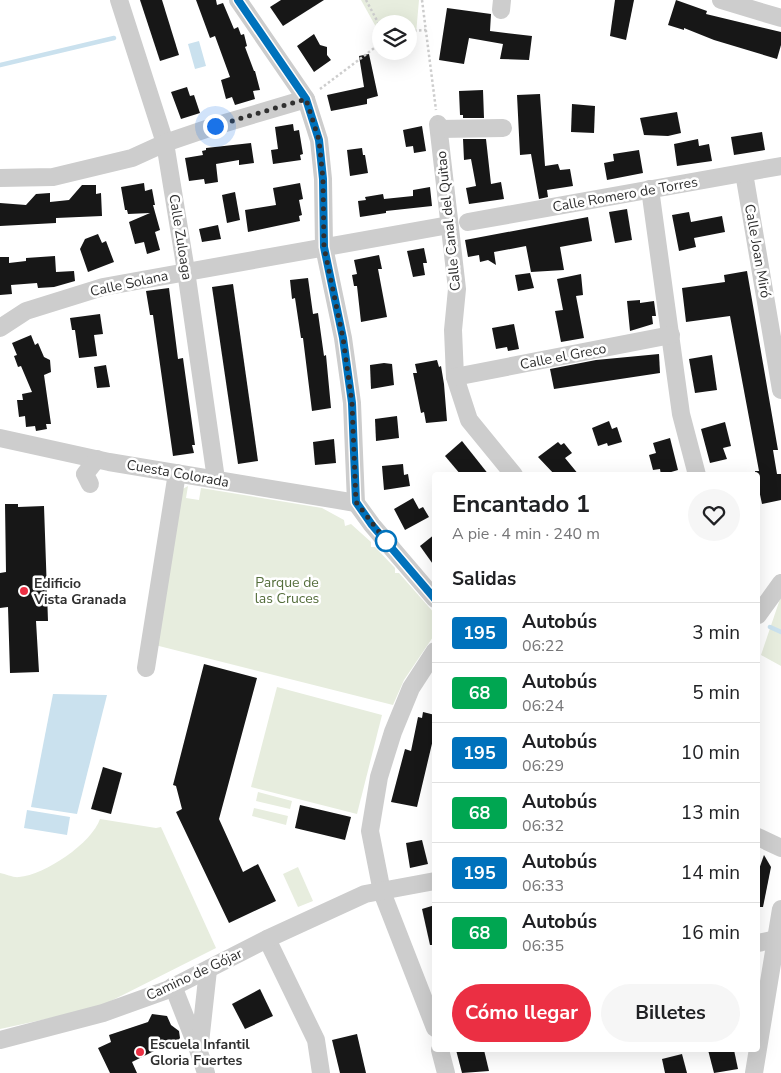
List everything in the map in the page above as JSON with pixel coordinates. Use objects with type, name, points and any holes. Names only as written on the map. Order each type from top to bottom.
[{"type":"street","name":"Calle Zuloaga","points":[[119,0],[165,143],[186,271],[216,480]]},
{"type":"street","points":[[238,0],[306,99],[319,140],[323,179],[324,247],[343,338],[352,403],[356,502],[372,525],[432,595]]},
{"type":"street","points":[[721,0],[781,18]]},
{"type":"street","points":[[0,178],[53,177],[132,158],[165,143],[306,99]]},
{"type":"street","points":[[437,120],[503,128]]},
{"type":"street","name":"Calle Canal del Quitao","points":[[437,120],[457,290],[453,330],[455,376],[468,420],[511,472]]},
{"type":"street","name":"Calle Romero de Torres","points":[[468,222],[781,166]]},
{"type":"street","name":"Calle Joan Miró","points":[[744,172],[781,390]]},
{"type":"street","points":[[650,189],[681,414],[696,472]]},
{"type":"street","points":[[324,247],[449,225]]},
{"type":"street","name":"Calle Solana","points":[[0,328],[26,311],[103,287],[324,247]]},
{"type":"street","name":"Calle el Greco","points":[[455,376],[671,335]]},
{"type":"street","name":"Cuesta Colorada","points":[[0,438],[97,459],[356,502]]},
{"type":"street","points":[[90,484],[85,474],[97,459]]},
{"type":"street","points":[[146,668],[177,473]]},
{"type":"street","points":[[760,611],[781,584]]},
{"type":"street","points":[[432,656],[400,711],[379,777],[370,831],[382,892],[432,1016]]},
{"type":"street","points":[[760,838],[781,848]]},
{"type":"street","name":"Camino de Gójar","points":[[0,1040],[103,1014],[173,986],[267,939],[365,894],[432,882]]},
{"type":"street","points":[[760,1036],[781,909]]},
{"type":"street","points":[[267,939],[316,1040],[321,1073]]},
{"type":"street","points":[[760,943],[776,939]]},
{"type":"street","points":[[199,1052],[208,970]]},
{"type":"street","points":[[173,986],[206,1073]]},
{"type":"street","points":[[185,1018],[191,1022],[203,1022]]},
{"type":"street","points":[[441,1052],[446,1073]]},
{"type":"street","points":[[754,1073],[757,1052]]},
{"type":"path","points":[[366,0],[374,15]]},
{"type":"path","points":[[422,0],[437,120]]},
{"type":"path","points":[[417,31],[426,30]]},
{"type":"path","points":[[306,99],[372,50]]},
{"type":"green space","points":[[361,0],[419,0],[417,23],[417,15],[372,15],[372,20]]},
{"type":"green space","name":"Parque de las Cruces","points":[[188,486],[186,498],[199,500],[201,488],[322,508],[344,520],[345,526],[351,524],[371,542],[371,547],[375,547],[395,568],[395,573],[399,573],[432,611],[432,638],[404,680],[393,705],[155,645],[179,491]]},
{"type":"green space","points":[[781,596],[781,666],[761,655]]},
{"type":"green space","points":[[277,687],[382,715],[357,814],[251,787]]},
{"type":"green space","points":[[258,792],[292,801],[290,809],[256,801]]},
{"type":"green space","points":[[254,808],[288,816],[286,825],[252,816]]},
{"type":"green space","points":[[100,819],[156,828],[161,827],[216,948],[97,1008],[0,1029],[0,873],[19,877],[30,875],[54,864],[88,838]]},
{"type":"green space","points":[[298,867],[313,901],[298,907],[283,874]]},
{"type":"water","points":[[199,41],[206,66],[195,69],[188,44]]},
{"type":"water","points":[[53,694],[107,695],[77,814],[31,807]]},
{"type":"water","points":[[27,810],[70,817],[67,835],[24,828]]},
{"type":"building","points":[[140,0],[162,0],[179,55],[160,61]]},
{"type":"building","points":[[196,0],[216,0],[217,5],[223,3],[234,29],[238,27],[241,35],[244,34],[247,46],[245,47],[255,71],[260,90],[253,91],[255,99],[235,105],[232,97],[226,99],[221,80],[230,77],[215,36],[210,38]]},
{"type":"building","points":[[281,0],[324,0],[283,26],[270,7]]},
{"type":"building","points":[[615,0],[634,0],[626,40],[610,36]]},
{"type":"building","points":[[676,0],[707,11],[706,14],[781,32],[781,45],[777,59],[714,40],[684,28],[684,30],[668,25]]},
{"type":"building","points":[[447,8],[491,14],[490,31],[532,36],[529,60],[500,59],[503,44],[469,38],[464,64],[439,60]]},
{"type":"building","points":[[314,34],[320,45],[327,47],[327,55],[331,60],[314,72],[297,46]]},
{"type":"building","points":[[369,54],[378,96],[367,99],[367,104],[331,111],[327,95],[364,87],[359,56]]},
{"type":"building","points":[[187,87],[190,96],[194,95],[200,113],[181,119],[171,92]]},
{"type":"building","points":[[483,90],[484,118],[463,118],[463,115],[460,115],[459,91]]},
{"type":"building","points":[[540,94],[545,166],[558,164],[560,170],[570,169],[573,186],[547,190],[548,197],[539,199],[531,154],[520,155],[517,95]]},
{"type":"building","points":[[572,104],[595,106],[594,133],[571,132]]},
{"type":"building","points":[[677,112],[681,133],[668,136],[644,135],[640,118]]},
{"type":"building","points":[[293,124],[294,131],[299,130],[303,154],[300,155],[301,160],[273,164],[271,150],[278,149],[275,127]]},
{"type":"building","points":[[422,126],[426,151],[414,153],[413,146],[406,147],[403,130]]},
{"type":"building","points":[[762,132],[765,150],[734,155],[731,137]]},
{"type":"building","points":[[463,139],[486,139],[491,184],[501,182],[504,199],[469,204],[466,188],[476,186],[471,159],[464,160]]},
{"type":"building","points":[[698,139],[699,146],[709,144],[712,161],[677,166],[674,144]]},
{"type":"building","points":[[251,143],[254,163],[239,165],[239,160],[216,164],[218,182],[205,184],[204,179],[189,181],[185,158],[203,155],[202,151],[206,150],[206,148]]},
{"type":"building","points":[[362,148],[368,173],[350,176],[347,150]]},
{"type":"building","points":[[639,150],[643,173],[607,180],[604,163],[614,161],[613,154]]},
{"type":"building","points":[[144,183],[145,191],[152,189],[155,205],[153,205],[160,230],[155,232],[160,250],[147,254],[144,242],[135,244],[129,222],[150,213],[128,214],[127,210],[125,210],[121,187]]},
{"type":"building","points":[[300,183],[303,199],[299,200],[302,215],[299,216],[300,221],[248,232],[245,210],[276,205],[273,188]]},
{"type":"building","points":[[82,185],[96,185],[96,194],[101,193],[102,216],[56,218],[56,223],[0,226],[0,203],[26,205],[36,194],[50,193],[50,202],[69,200]]},
{"type":"building","points":[[430,187],[432,206],[386,211],[386,213],[360,217],[358,201],[366,200],[365,197],[383,194],[384,199],[413,196],[413,190]]},
{"type":"building","points":[[235,192],[240,220],[227,223],[222,195]]},
{"type":"building","points":[[627,209],[632,240],[615,243],[609,212]]},
{"type":"building","points":[[689,212],[691,222],[722,216],[725,232],[694,238],[696,247],[679,251],[672,215]]},
{"type":"building","points":[[588,217],[592,241],[560,247],[564,270],[531,272],[526,246],[494,252],[496,265],[488,260],[480,262],[479,255],[468,257],[465,240]]},
{"type":"building","points":[[218,225],[221,239],[202,242],[199,229]]},
{"type":"building","points":[[98,234],[102,243],[106,241],[114,262],[88,272],[80,249],[85,239]]},
{"type":"building","points":[[424,248],[427,263],[423,263],[425,275],[413,277],[407,251]]},
{"type":"building","points":[[379,255],[382,269],[378,269],[387,317],[361,322],[357,286],[354,286],[352,275],[357,274],[354,260]]},
{"type":"building","points":[[55,256],[56,272],[74,271],[75,281],[54,287],[38,288],[37,283],[11,285],[12,294],[0,295],[0,257],[9,257],[9,263],[26,261],[26,258]]},
{"type":"building","points":[[747,271],[778,450],[773,450],[777,474],[781,474],[781,500],[762,504],[760,472],[755,471],[759,471],[730,316],[686,322],[682,288],[725,282],[724,275]]},
{"type":"building","points":[[530,273],[534,288],[518,291],[515,275]]},
{"type":"building","points":[[581,274],[583,295],[576,296],[584,338],[561,342],[555,311],[563,310],[557,279]]},
{"type":"building","points":[[308,278],[313,314],[318,313],[324,356],[326,355],[331,408],[312,411],[303,338],[301,338],[295,298],[292,299],[290,280]]},
{"type":"building","points":[[233,284],[258,461],[238,464],[212,287]]},
{"type":"building","points":[[169,288],[178,359],[183,358],[195,445],[192,445],[194,453],[173,456],[153,315],[150,315],[146,291]]},
{"type":"building","points":[[640,300],[640,303],[654,301],[656,316],[652,316],[653,324],[630,331],[627,301]]},
{"type":"building","points":[[100,314],[103,334],[94,335],[97,356],[79,358],[75,330],[72,330],[70,318]]},
{"type":"building","points":[[514,324],[519,349],[508,351],[507,347],[496,349],[492,328]]},
{"type":"building","points":[[31,335],[35,345],[38,343],[44,357],[50,360],[51,372],[44,375],[51,424],[46,424],[47,429],[36,431],[35,426],[26,427],[25,416],[19,417],[17,400],[23,400],[22,394],[32,392],[21,366],[18,367],[14,356],[17,355],[12,343]]},
{"type":"building","points":[[659,354],[660,373],[554,389],[550,369],[596,360]]},
{"type":"building","points":[[712,355],[717,390],[695,393],[689,359]]},
{"type":"building","points":[[437,360],[439,367],[441,366],[444,384],[447,421],[426,423],[424,412],[421,413],[413,373],[417,373],[415,364]]},
{"type":"building","points":[[392,364],[394,385],[371,389],[370,365]]},
{"type":"building","points":[[106,365],[110,387],[97,388],[94,367]]},
{"type":"building","points":[[397,416],[399,438],[376,441],[375,419]]},
{"type":"building","points":[[609,421],[612,429],[617,427],[622,442],[608,446],[607,443],[598,446],[592,428]]},
{"type":"building","points":[[725,422],[731,446],[723,448],[727,459],[710,463],[701,429]]},
{"type":"building","points":[[670,438],[678,470],[660,472],[660,469],[653,470],[649,455],[656,453],[653,443]]},
{"type":"building","points":[[334,439],[336,463],[315,465],[313,442]]},
{"type":"building","points":[[462,441],[487,472],[458,472],[445,456]]},
{"type":"building","points":[[558,442],[561,445],[564,443],[572,453],[565,458],[577,472],[552,472],[538,457]]},
{"type":"building","points":[[403,464],[404,475],[408,474],[410,486],[384,490],[382,466]]},
{"type":"building","points":[[413,498],[419,509],[423,507],[429,517],[405,530],[394,509]]},
{"type":"building","name":"Edificio Vista Granada","points":[[5,504],[18,504],[18,507],[44,506],[48,621],[36,621],[39,672],[10,673],[8,607],[0,608],[0,573],[6,572]]},
{"type":"building","points":[[432,536],[432,563],[420,546]]},
{"type":"building","points":[[204,664],[257,678],[219,819],[243,872],[258,864],[276,901],[229,923],[176,812],[182,809],[176,786],[173,785]]},
{"type":"building","points":[[423,712],[432,714],[432,744],[417,807],[391,802],[405,749],[411,751],[418,717],[422,718]]},
{"type":"building","points":[[103,767],[122,773],[111,814],[91,809]]},
{"type":"building","points":[[300,805],[351,817],[345,840],[295,828]]},
{"type":"building","points":[[422,840],[428,864],[410,868],[406,843]]},
{"type":"building","points":[[764,855],[771,867],[763,907],[760,907],[760,866]]},
{"type":"building","points":[[432,906],[432,945],[430,945],[422,909]]},
{"type":"building","points":[[260,989],[273,1016],[245,1029],[232,1004]]},
{"type":"building","points":[[152,1014],[167,1016],[171,1025],[179,1031],[180,1038],[171,1046],[168,1044],[132,1062],[137,1073],[110,1073],[98,1048],[111,1042],[109,1035],[148,1022]]},
{"type":"building","points":[[357,1034],[366,1073],[340,1073],[332,1040]]},
{"type":"building","points":[[457,1052],[484,1052],[489,1071],[462,1073]]},
{"type":"building","points":[[709,1052],[734,1052],[738,1069],[714,1073]]},
{"type":"building","points":[[682,1054],[687,1073],[665,1073],[662,1059]]},
{"type":"waterway","points":[[0,65],[114,38]]},
{"type":"waterway","points":[[770,627],[781,632]]},
{"type":"bus line","name":"195","points":[[238,0],[306,99],[319,140],[323,179],[324,247],[343,338],[352,403],[356,502],[372,525],[432,595]]},
{"type":"place","name":"Edificio Vista Granada","points":[[24,591]]},
{"type":"place","name":"Escuela Infantil Gloria Fuertes","points":[[140,1052]]},
{"type":"route","points":[[215,126],[306,99],[319,140],[323,179],[324,247],[343,338],[352,403],[356,502],[386,541]]}]
